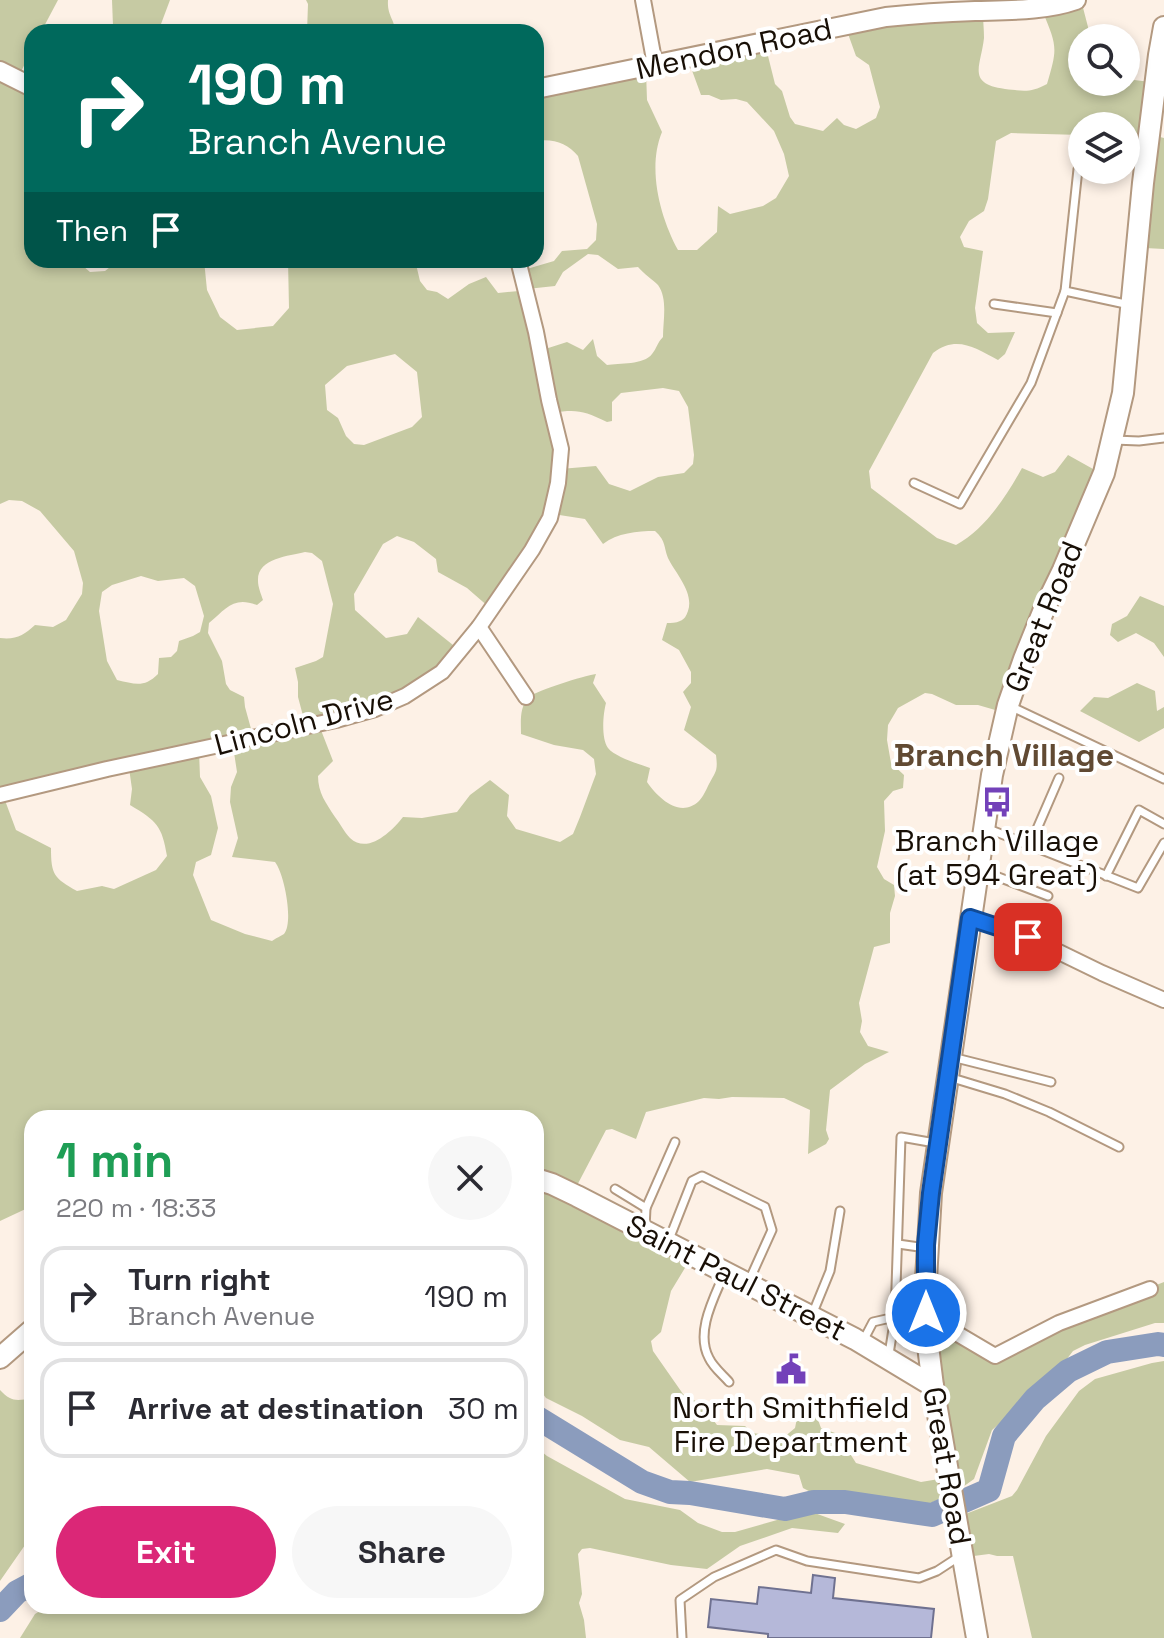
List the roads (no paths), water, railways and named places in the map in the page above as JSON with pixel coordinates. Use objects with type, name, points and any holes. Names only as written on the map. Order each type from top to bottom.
[{"type":"main road","name":"Great Road","points":[[977,1638],[926,1330],[926,1248],[931,1193],[977,869],[992,775],[1008,705],[1034,633],[1104,473],[1123,393],[1143,183],[1164,27]]},
{"type":"main road","name":"Saint Paul Street","points":[[544,1182],[748,1283],[862,1343],[933,1386]]},
{"type":"main road","points":[[0,1358],[24,1337]]},
{"type":"street","points":[[643,0],[655,65]]},
{"type":"street","name":"Mendon Road","points":[[544,87],[886,17],[1020,9],[1076,0]]},
{"type":"street","points":[[0,71],[24,83]]},
{"type":"street","name":"Lincoln Drive","points":[[0,795],[375,709],[405,696],[442,672],[508,587],[550,518],[558,483],[561,449],[520,268]]},
{"type":"street","points":[[479,627],[526,697]]},
{"type":"street","points":[[970,918],[1028,937],[1164,1000]]},
{"type":"street","points":[[926,1330],[956,1333],[995,1356],[1059,1323],[1150,1289]]},
{"type":"lane","points":[[914,483],[960,504],[1031,383],[1065,291],[1076,184]]},
{"type":"lane","points":[[1065,291],[1132,305]]},
{"type":"lane","points":[[994,304],[1057,313]]},
{"type":"lane","points":[[1112,440],[1164,438]]},
{"type":"lane","points":[[1008,705],[1164,779]]},
{"type":"lane","points":[[1030,845],[1059,778]]},
{"type":"lane","points":[[1106,876],[1139,810],[1164,824]]},
{"type":"lane","points":[[984,828],[1138,888],[1164,843]]},
{"type":"lane","points":[[977,869],[1048,896]]},
{"type":"lane","points":[[949,1066],[1051,1082]]},
{"type":"lane","points":[[949,1066],[1119,1147]]},
{"type":"lane","points":[[888,1359],[895,1317],[901,1137],[938,1143]]},
{"type":"lane","points":[[645,1230],[646,1208],[675,1142]]},
{"type":"lane","points":[[668,1242],[692,1181],[702,1176],[765,1207],[772,1230],[748,1283]]},
{"type":"lane","points":[[615,1189],[646,1208]]},
{"type":"lane","points":[[812,1317],[830,1271],[840,1211]]},
{"type":"lane","points":[[898,1244],[926,1248]]},
{"type":"lane","points":[[725,1272],[708,1315],[704,1345],[709,1359],[729,1382]]},
{"type":"lane","points":[[862,1343],[873,1322],[895,1317]]},
{"type":"lane","points":[[682,1638],[680,1600],[714,1577],[776,1550],[807,1561],[919,1578],[937,1571],[960,1546]]},
{"type":"waterway","points":[[544,1422],[642,1482],[670,1492],[785,1509],[814,1502],[845,1502],[932,1515],[989,1490],[1004,1436],[1035,1399],[1068,1371],[1107,1352],[1164,1345]]},
{"type":"waterway","points":[[0,1610],[24,1588]]},
{"type":"place","name":"Branch Village (at 594 Great)","points":[[997,802]]},
{"type":"place","name":"North Smithfield Fire Department","points":[[791,1369]]},
{"type":"district","name":"Branch Village","points":[[1004,755]]}]
